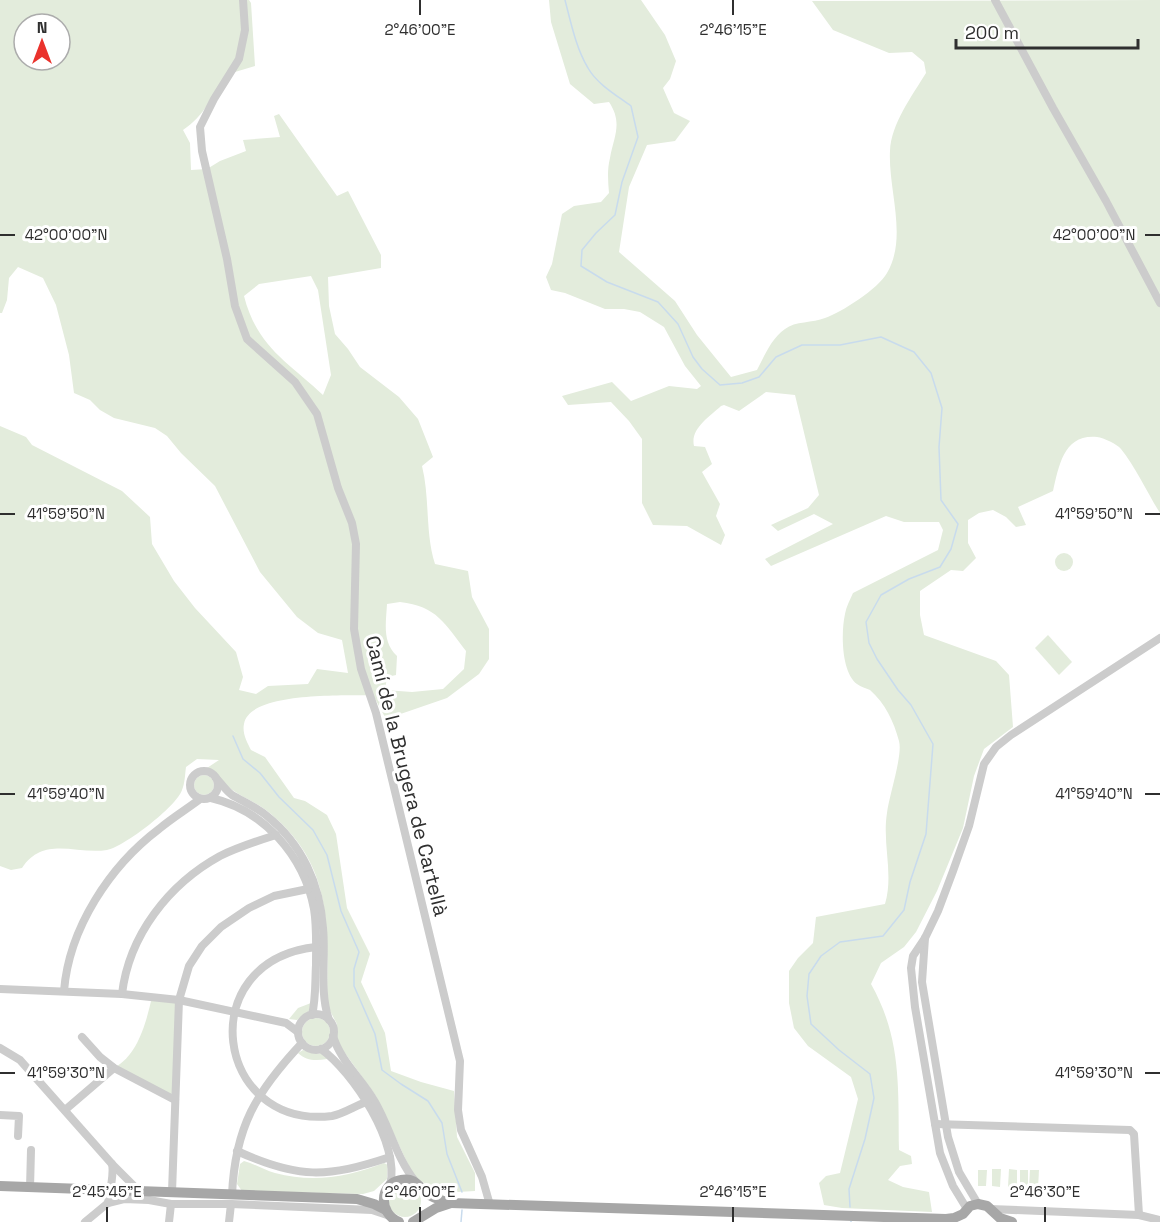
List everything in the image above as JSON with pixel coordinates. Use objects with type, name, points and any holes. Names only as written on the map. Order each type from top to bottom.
[{"type":"main road","points":[[357,1200],[409,1179],[415,1181],[436,1199],[451,1203],[949,1221],[964,1215],[978,1204],[994,1215],[1012,1222]]},
{"type":"main road","points":[[392,1185],[384,1199],[393,1218]]},
{"type":"main road","points":[[0,1186],[109,1197],[140,1192],[172,1192],[231,1200],[357,1200],[374,1204],[393,1218]]},
{"type":"main road","points":[[417,1220],[428,1204],[426,1192]]},
{"type":"main road","points":[[417,1220],[451,1203]]},
{"type":"street","name":"Camí de la Brugera de Cartellà","points":[[243,0],[245,30],[239,59],[200,127],[204,162],[227,259],[235,306],[247,339],[294,382],[317,414],[352,523],[356,544],[354,629],[361,669],[376,713],[460,1061],[458,1110],[461,1130],[482,1177],[490,1205]]},
{"type":"street","points":[[995,0],[1160,303]]},
{"type":"street","points":[[964,1215],[940,1153],[912,990],[912,961],[938,911],[969,826],[988,756],[1011,735],[1160,638]]},
{"type":"street","points":[[200,800],[190,787],[194,776],[204,771],[210,772],[231,794],[267,816],[287,834],[301,854],[315,882],[322,909],[324,937],[323,1000],[341,1056],[375,1102],[394,1155],[392,1185]]},
{"type":"street","points":[[212,797],[218,791],[219,785],[216,778]]},
{"type":"street","points":[[64,991],[67,970],[80,931],[95,900],[123,861],[158,829],[200,800],[231,794]]},
{"type":"street","points":[[212,797],[229,802],[263,823],[289,850],[301,869],[314,909],[315,1002],[311,1016]]},
{"type":"street","points":[[122,994],[128,965],[139,939],[154,914],[173,892],[196,871],[222,855],[276,835]]},
{"type":"street","points":[[172,1192],[179,1000],[189,966],[202,946],[221,927],[249,908],[266,900],[308,889]]},
{"type":"street","points":[[925,938],[923,989],[946,1124],[959,1172],[978,1204]]},
{"type":"street","points":[[316,947],[283,954],[265,964],[251,978],[235,1011],[232,1034],[236,1060],[259,1095],[283,1109],[307,1116],[334,1116],[366,1102]]},
{"type":"street","points":[[912,961],[916,959],[923,962]]},
{"type":"street","points":[[0,988],[122,994],[179,1000],[235,1011],[286,1023],[298,1032],[302,1043],[311,1049],[323,1049],[341,1056]]},
{"type":"street","points":[[298,1032],[323,1000]]},
{"type":"street","points":[[286,1023],[311,1016],[329,1020]]},
{"type":"street","points":[[323,1049],[330,1043],[333,1036]]},
{"type":"street","points":[[82,1037],[100,1057],[114,1068],[175,1100]]},
{"type":"street","points":[[229,1222],[237,1151],[244,1124],[259,1095],[277,1069],[302,1043]]},
{"type":"street","points":[[0,1048],[20,1060],[112,1164],[140,1192]]},
{"type":"street","points":[[323,1049],[335,1060],[366,1102],[394,1155],[415,1181]]},
{"type":"street","points":[[65,1110],[114,1068]]},
{"type":"street","points":[[0,1115],[19,1116],[18,1136]]},
{"type":"street","points":[[935,1124],[1130,1130],[1134,1134],[1138,1215]]},
{"type":"street","points":[[30,1188],[31,1150]]},
{"type":"street","points":[[237,1151],[263,1163],[310,1173],[342,1171],[394,1155]]},
{"type":"street","points":[[85,1222],[109,1197],[114,1170],[112,1164]]},
{"type":"street","points":[[109,1197],[171,1204],[231,1200],[372,1210],[393,1218]]},
{"type":"street","points":[[169,1222],[171,1204]]},
{"type":"street","points":[[994,1215],[1138,1215],[1159,1220],[1159,1222]]},
{"type":"green space","points":[[0,0],[249,0],[255,66],[225,75],[202,112],[183,130],[190,143],[191,170],[207,169],[220,161],[246,151],[243,140],[280,137],[274,116],[279,114],[337,196],[348,191],[381,255],[381,268],[328,277],[329,306],[335,334],[360,367],[399,397],[418,419],[433,457],[422,466],[430,540],[435,564],[468,571],[472,597],[489,629],[489,659],[479,674],[447,698],[386,719],[373,695],[301,697],[263,706],[250,713],[244,724],[244,734],[251,750],[265,757],[294,798],[305,801],[327,815],[336,834],[347,908],[370,954],[361,982],[385,1033],[391,1071],[454,1091],[457,1137],[475,1173],[475,1191],[457,1192],[437,1187],[446,1199],[431,1193],[424,1183],[413,1175],[376,1096],[337,1042],[337,1024],[329,1009],[327,997],[326,918],[315,872],[304,850],[288,830],[266,810],[231,789],[207,768],[219,760],[197,759],[186,767],[182,790],[171,806],[137,834],[115,847],[95,851],[50,849],[31,858],[22,868],[11,870],[0,866],[0,426],[26,437],[32,445],[122,491],[150,517],[152,544],[174,581],[195,608],[236,652],[243,677],[239,690],[256,694],[268,686],[308,684],[317,669],[348,673],[342,640],[318,633],[297,617],[260,572],[215,486],[167,436],[155,428],[114,418],[100,410],[90,400],[74,393],[69,355],[56,305],[43,278],[18,267],[9,278],[7,300],[0,313]],"holes":[[[311,276],[318,290],[331,375],[323,395],[265,341],[250,314],[244,296],[259,284]],[[400,602],[413,604],[432,612],[446,625],[466,651],[464,669],[443,689],[412,692],[385,690],[387,677],[396,675],[397,656],[392,651],[387,638],[387,604]]]},
{"type":"green space","points":[[549,0],[641,0],[665,35],[676,61],[670,79],[663,88],[674,113],[690,121],[675,141],[647,145],[629,187],[619,252],[675,301],[697,335],[731,377],[757,370],[772,342],[789,326],[825,318],[859,299],[882,279],[893,259],[897,229],[890,166],[891,141],[903,110],[926,73],[924,62],[912,52],[889,53],[833,30],[812,1],[1160,0],[1160,513],[1121,449],[1103,439],[1086,437],[1070,446],[1065,453],[1053,491],[1018,507],[1026,525],[1016,527],[1006,517],[993,510],[979,513],[968,520],[968,543],[976,558],[963,571],[951,570],[920,591],[920,615],[924,635],[996,661],[1009,675],[1013,727],[984,749],[974,776],[963,828],[937,891],[916,932],[904,947],[881,963],[871,984],[881,1004],[893,1044],[898,1085],[899,1150],[911,1156],[912,1164],[900,1166],[888,1180],[903,1187],[929,1192],[932,1212],[842,1208],[824,1205],[819,1183],[826,1176],[840,1173],[858,1099],[851,1077],[808,1046],[794,1028],[789,1003],[789,971],[813,943],[816,917],[885,904],[888,881],[886,825],[900,747],[892,720],[880,701],[870,690],[857,684],[848,671],[843,641],[846,609],[853,593],[938,550],[943,530],[939,522],[904,522],[886,516],[771,566],[765,559],[833,524],[814,514],[778,531],[771,525],[808,508],[819,495],[795,395],[766,392],[739,411],[721,406],[695,434],[694,446],[705,447],[712,464],[702,472],[720,504],[716,516],[725,535],[721,545],[687,526],[653,525],[642,503],[642,439],[611,402],[568,405],[562,396],[612,382],[631,401],[669,386],[697,389],[701,386],[685,366],[664,327],[640,312],[605,309],[565,293],[551,290],[546,277],[552,264],[562,214],[574,206],[601,202],[609,193],[608,167],[617,123],[609,102],[594,104],[570,84],[551,22]]},
{"type":"green space","points":[[1064,553],[1070,556],[1073,562],[1070,568],[1064,571],[1058,568],[1055,562],[1058,556]]},
{"type":"green space","points":[[1048,635],[1072,662],[1059,675],[1035,648]]},
{"type":"green space","points":[[204,775],[211,778],[214,785],[211,792],[204,795],[197,792],[194,785],[197,778]]},
{"type":"green space","points":[[152,997],[179,1000],[175,1100],[114,1068],[135,1047],[144,1027]]},
{"type":"green space","points":[[311,1003],[310,1010],[297,1020],[289,1019],[298,1008]]},
{"type":"green space","points":[[316,1018],[326,1022],[330,1032],[326,1042],[316,1046],[306,1042],[302,1032],[306,1022]]},
{"type":"green space","points":[[303,1050],[325,1054],[327,1059],[308,1059],[298,1053]]},
{"type":"green space","points":[[244,1161],[275,1173],[303,1178],[344,1175],[384,1163],[388,1165],[387,1179],[374,1191],[363,1194],[242,1191],[237,1184],[240,1164]]},
{"type":"green space","points":[[992,1169],[1001,1169],[1000,1187],[992,1186]]},
{"type":"green space","points":[[1009,1169],[1017,1170],[1017,1188],[1008,1187]]},
{"type":"green space","points":[[978,1170],[987,1170],[986,1186],[978,1186]]},
{"type":"green space","points":[[1020,1170],[1028,1170],[1028,1188],[1020,1188]]},
{"type":"green space","points":[[1030,1170],[1039,1170],[1038,1188],[1029,1188]]},
{"type":"green space","points":[[405,1185],[417,1189],[421,1201],[417,1213],[405,1217],[393,1213],[389,1201],[393,1189]]},
{"type":"waterway","points":[[565,0],[574,35],[584,60],[596,79],[631,106],[638,137],[622,182],[615,215],[582,250],[581,266],[607,282],[658,302],[678,324],[693,357],[702,369],[720,385],[742,383],[759,377],[776,357],[802,345],[840,345],[881,337],[914,352],[931,373],[942,408],[939,447],[941,500],[958,524],[951,549],[940,567],[909,579],[881,595],[866,622],[869,643],[877,659],[911,705],[933,744],[926,834],[910,882],[904,910],[883,936],[840,942],[821,956],[809,974],[807,996],[811,1024],[870,1074],[874,1098],[865,1139],[849,1189],[850,1207]]},
{"type":"waterway","points":[[233,736],[243,759],[260,773],[279,797],[313,830],[327,855],[341,911],[359,952],[354,969],[354,986],[375,1034],[382,1070],[428,1101],[442,1123],[447,1154],[462,1192]]},
{"type":"waterway","points":[[461,1222],[462,1210]]}]
